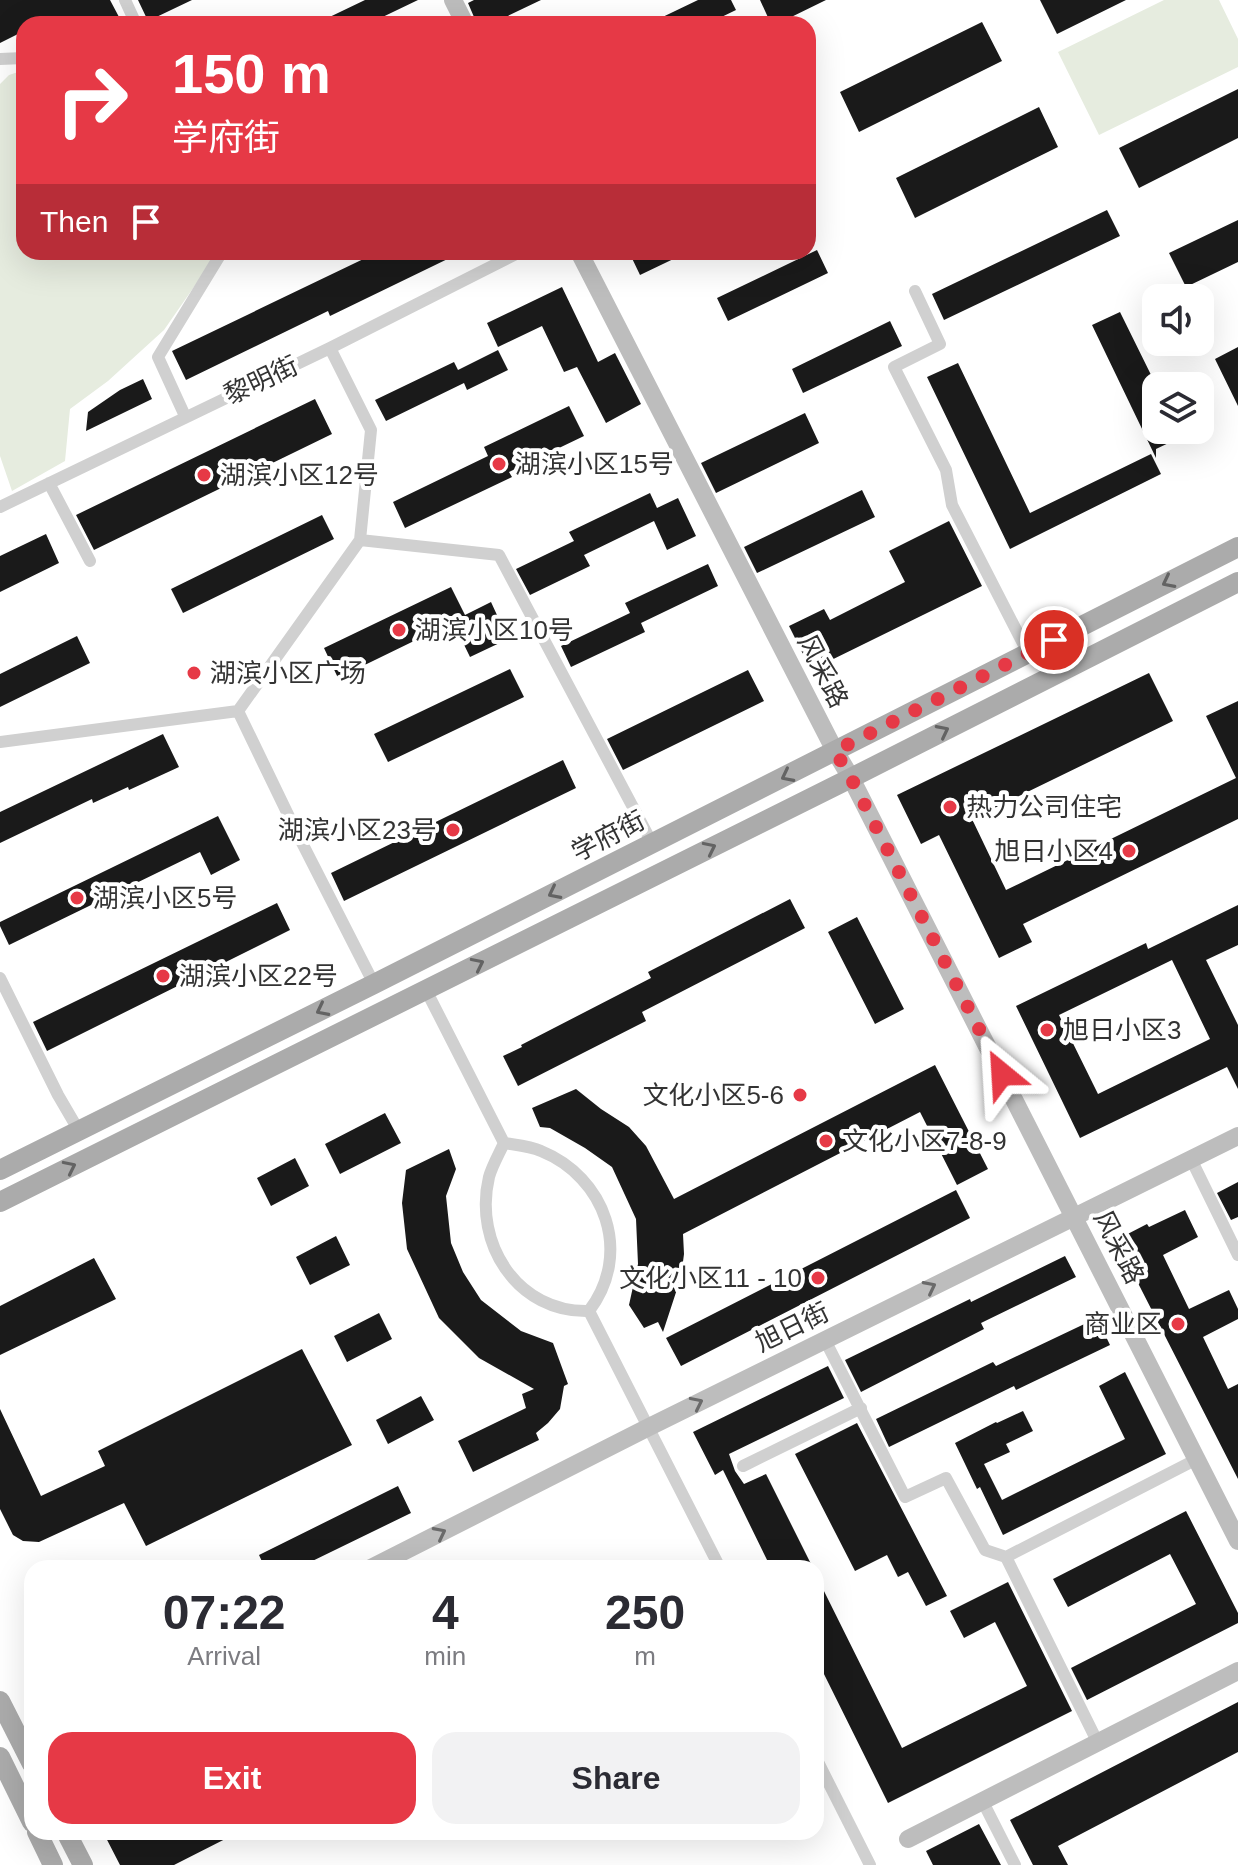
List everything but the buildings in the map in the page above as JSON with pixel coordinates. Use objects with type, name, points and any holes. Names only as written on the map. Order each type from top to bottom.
[{"type":"main road","name":"风采路","points":[[583,260],[851,778],[1238,1541]]},
{"type":"main road","name":"学府街","points":[[0,1170],[1238,547]]},
{"type":"main road","points":[[0,1202],[1238,582]]},
{"type":"main road","points":[[282,1030],[277,1040],[278,1048],[295,1056]]},
{"type":"main road","name":"旭日街","points":[[387,1560],[1074,1215],[1238,1136]]},
{"type":"main road","points":[[908,1839],[1238,1671]]},
{"type":"main road","points":[[0,1701],[24,1737]]},
{"type":"main road","points":[[24,1744],[0,1756],[24,1806]]},
{"type":"main road","points":[[41,1840],[53,1865]]},
{"type":"main road","points":[[70,1840],[83,1865]]},
{"type":"street","points":[[185,416],[158,357],[217,260]]},
{"type":"street","name":"黎明街","points":[[0,507],[330,348],[504,260]]},
{"type":"street","points":[[915,291],[940,344],[894,367],[946,470],[952,505],[1028,653]]},
{"type":"street","points":[[0,742],[238,711],[360,540],[371,430],[330,348]]},
{"type":"street","points":[[49,483],[90,561]]},
{"type":"street","points":[[360,540],[499,555],[652,843]]},
{"type":"street","points":[[238,711],[374,984]]},
{"type":"street","points":[[0,978],[79,1131]]},
{"type":"street","points":[[426,990],[504,1143]]},
{"type":"street","points":[[504,1143],[539,1149],[561,1161],[584,1181],[598,1199],[609,1223],[608,1268],[603,1289],[589,1311]]},
{"type":"street","points":[[504,1143],[489,1175],[486,1199],[488,1230],[495,1252],[508,1274],[544,1301],[564,1309],[589,1311]]},
{"type":"street","points":[[1191,1159],[1237,1252]]},
{"type":"street","points":[[589,1311],[716,1560]]},
{"type":"street","points":[[825,1340],[905,1497],[946,1478],[985,1550],[1006,1557],[1098,1743]]},
{"type":"street","points":[[743,1466],[861,1408]]},
{"type":"street","points":[[1006,1557],[1197,1459]]},
{"type":"street","points":[[824,1774],[870,1865]]},
{"type":"street","points":[[983,1802],[1015,1865]]},
{"type":"shaded area","points":[[1164,0],[1219,0],[1238,39],[1238,67],[1099,135],[1058,52]]},
{"type":"shaded area","points":[[16,73],[16,260],[213,260],[164,330],[108,381],[70,409],[65,461],[12,491],[0,456],[0,84]]},
{"type":"place","name":"湖滨小区15号","points":[[499,464]]},
{"type":"place","name":"湖滨小区12号","points":[[204,475]]},
{"type":"place","name":"湖滨小区10号","points":[[399,630]]},
{"type":"place","name":"湖滨小区广场","points":[[194,673]]},
{"type":"place","name":"热力公司住宅","points":[[950,807]]},
{"type":"place","name":"湖滨小区23号","points":[[453,830]]},
{"type":"place","name":"旭日小区4","points":[[1129,851]]},
{"type":"place","name":"湖滨小区5号","points":[[77,898]]},
{"type":"place","name":"湖滨小区22号","points":[[163,976]]},
{"type":"place","name":"旭日小区3","points":[[1047,1030]]},
{"type":"place","name":"文化小区5-6","points":[[800,1095]]},
{"type":"place","name":"文化小区7-8-9","points":[[826,1141]]},
{"type":"place","name":"文化小区11 - 10","points":[[818,1278]]},
{"type":"place","name":"商业区","points":[[1178,1324]]},
{"type":"route","points":[[1002,1074],[835,751],[1054,640]]}]
